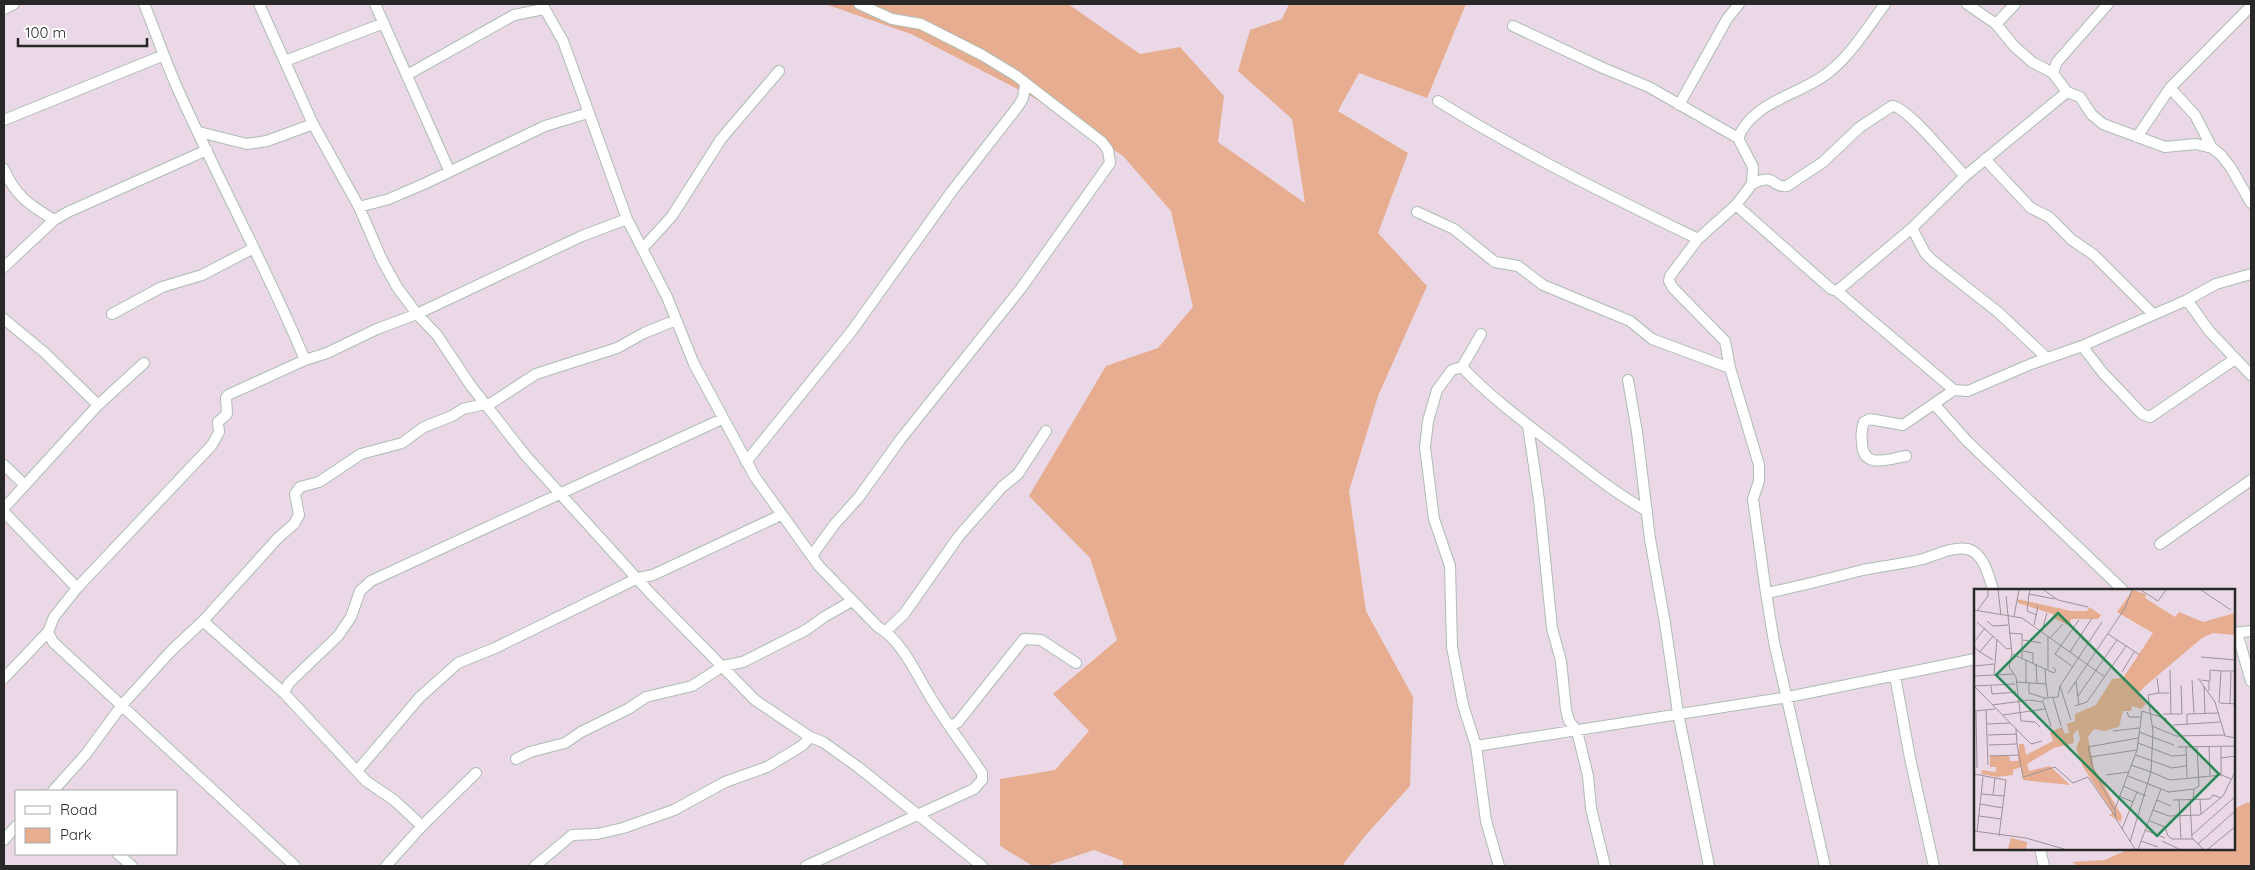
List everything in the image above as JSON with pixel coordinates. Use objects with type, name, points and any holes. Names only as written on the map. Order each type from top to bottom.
[{"type":"street","points":[[4,9],[14,4]]},
{"type":"street","points":[[144,4],[176,85],[287,317],[305,360]]},
{"type":"street","points":[[259,4],[313,124],[359,207],[382,260],[397,287],[417,314],[437,336],[486,405],[526,456],[638,578],[650,594],[755,700],[810,736],[823,742],[858,767],[982,866]]},
{"type":"street","points":[[375,4],[449,170]]},
{"type":"street","points":[[812,554],[1022,287],[1110,163],[1108,150],[1102,142],[1025,85],[1015,75],[938,31],[921,24],[892,19],[859,4]]},
{"type":"street","points":[[1678,105],[1727,18],[1739,4]]},
{"type":"street","points":[[1738,138],[1749,119],[1762,109],[1828,73],[1838,64],[1885,4]]},
{"type":"street","points":[[1967,4],[1996,24],[2014,46],[2032,62],[2053,73],[2066,92],[2080,97],[2092,115],[2103,124],[2165,147],[2196,144],[2212,148]]},
{"type":"street","points":[[1996,24],[2015,4]]},
{"type":"street","points":[[2053,73],[2057,62],[2108,4]]},
{"type":"street","points":[[2137,137],[2170,88],[2251,6]]},
{"type":"street","points":[[407,75],[508,18],[543,7],[563,41],[626,219],[643,248],[694,364],[746,462],[781,515],[812,554],[819,566],[878,627],[886,631],[908,658],[948,723],[982,773],[982,780],[974,789],[806,866]]},
{"type":"street","points":[[285,61],[384,23]]},
{"type":"street","points":[[1513,26],[1649,87],[1738,138],[1753,167],[1752,184]]},
{"type":"street","points":[[4,120],[164,55]]},
{"type":"street","points":[[2042,68],[2057,62]]},
{"type":"street","points":[[643,248],[672,216],[721,139],[778,71]]},
{"type":"street","points":[[746,462],[851,332],[952,191],[1019,104],[1025,92],[1025,85]]},
{"type":"street","points":[[2170,88],[2195,115],[2212,148],[2222,156],[2231,168],[2251,203]]},
{"type":"street","points":[[1837,291],[1912,228],[1965,176],[2066,92]]},
{"type":"street","points":[[1438,101],[1541,160],[1698,239]]},
{"type":"street","points":[[1825,866],[1774,642],[1753,499],[1759,480],[1759,465],[1730,368],[1725,341],[1673,288],[1669,281],[1670,276],[1698,239],[1736,205],[1752,184],[1764,178],[1781,186],[1786,186],[1823,162],[1860,127],[1892,106],[1896,106],[1905,113],[1935,141],[1947,158],[1965,176]]},
{"type":"street","points":[[359,207],[389,199],[426,183],[449,170],[483,157],[545,126],[588,113]]},
{"type":"street","points":[[199,132],[247,144],[268,141],[313,124]]},
{"type":"street","points":[[4,267],[54,220],[87,203],[207,150]]},
{"type":"street","points":[[1986,159],[2031,208],[2049,217],[2072,240],[2094,255],[2152,314]]},
{"type":"street","points":[[4,169],[10,183],[27,203],[54,220]]},
{"type":"street","points":[[1736,205],[1832,290],[1837,291],[1954,390],[1968,391],[2031,364],[2082,346],[2187,300],[2216,284],[2251,274]]},
{"type":"street","points":[[1417,212],[1459,232],[1495,262],[1518,266],[1543,285],[1630,321],[1652,339],[1730,368]]},
{"type":"street","points":[[4,678],[48,632],[54,617],[77,588],[212,445],[219,432],[218,422],[227,414],[226,398],[228,395],[305,360],[327,353],[384,326],[417,314],[582,236],[626,219]]},
{"type":"street","points":[[1912,228],[1925,253],[1933,261],[1998,312],[2047,358]]},
{"type":"street","points":[[112,314],[162,287],[202,275],[254,248]]},
{"type":"street","points":[[2187,300],[2210,332],[2251,375]]},
{"type":"street","points":[[4,319],[45,353],[98,405]]},
{"type":"street","points":[[55,790],[86,754],[122,705],[171,651],[203,620],[298,519],[299,510],[295,494],[300,487],[319,482],[361,454],[402,443],[424,428],[463,409],[486,405],[536,374],[617,348],[644,333],[676,320]]},
{"type":"street","points":[[1481,334],[1462,367],[1452,370],[1437,390],[1430,412],[1425,447],[1434,518],[1450,566],[1452,647],[1464,705],[1476,746],[1486,821],[1499,866]]},
{"type":"street","points":[[2028,341],[2031,364]]},
{"type":"street","points":[[2082,346],[2103,373],[2142,414],[2150,417],[2236,359]]},
{"type":"street","points":[[77,588],[4,510],[24,484],[98,405],[144,364]]},
{"type":"street","points":[[1462,367],[1484,390],[1528,426],[1622,497],[1647,512]]},
{"type":"street","points":[[1628,380],[1678,713],[1709,866]]},
{"type":"street","points":[[1906,456],[1877,461],[1864,456],[1861,437],[1864,422],[1870,419],[1903,425],[1935,405],[1954,390]]},
{"type":"street","points":[[1935,405],[1967,441],[2122,589]]},
{"type":"street","points":[[287,688],[338,636],[351,617],[357,596],[363,587],[492,524],[722,419]]},
{"type":"street","points":[[1528,426],[1539,500],[1552,628],[1561,662],[1566,710],[1569,721],[1577,731],[1588,776],[1591,808],[1605,866]]},
{"type":"street","points":[[886,631],[904,614],[959,536],[1002,487],[1018,474],[1046,431]]},
{"type":"street","points":[[4,465],[24,484]]},
{"type":"street","points":[[2160,544],[2251,480]]},
{"type":"street","points":[[357,771],[420,697],[458,663],[495,648],[638,578],[653,576],[781,515]]},
{"type":"street","points":[[1766,593],[1810,585],[1862,570],[1922,559],[1956,549],[1968,550],[1982,561],[1987,569],[1993,589]]},
{"type":"street","points":[[516,759],[530,752],[565,743],[580,732],[628,709],[646,697],[692,686],[723,666],[743,662],[786,641],[852,601]]},
{"type":"street","points":[[203,620],[276,685],[287,688],[357,771],[375,789],[394,800],[422,826]]},
{"type":"street","points":[[2251,631],[2235,633],[2251,681]]},
{"type":"street","points":[[48,632],[53,642],[295,866]]},
{"type":"street","points":[[948,723],[951,726],[958,722],[1024,639],[1035,638],[1041,640],[1076,663]]},
{"type":"street","points":[[1476,746],[1788,697],[1974,659]]},
{"type":"street","points":[[1895,676],[1910,758],[1934,866]]},
{"type":"street","points":[[535,866],[572,835],[597,834],[623,828],[674,810],[725,782],[767,767],[803,745],[810,736]]},
{"type":"street","points":[[386,866],[422,826],[476,773]]},
{"type":"street","points":[[4,840],[15,827]]},
{"type":"street","points":[[2040,850],[2044,866]]},
{"type":"street","points":[[119,855],[132,866]]},
{"type":"green space","points":[[825,4],[1068,4],[1140,54],[1180,47],[1224,96],[1218,142],[1305,203],[1292,119],[1238,71],[1250,30],[1282,19],[1289,4],[1466,4],[1427,98],[1359,73],[1338,111],[1408,153],[1378,233],[1427,286],[1378,396],[1349,491],[1366,611],[1413,697],[1410,786],[1365,836],[1344,863],[1344,866],[1123,866],[1123,861],[1094,850],[1046,866],[1033,866],[1000,846],[1000,779],[1055,770],[1089,731],[1053,694],[1117,640],[1090,558],[1029,496],[1106,366],[1158,348],[1193,307],[1171,211],[1123,156],[1031,96],[911,34]]},
{"type":"green space","points":[[2248,802],[2251,805],[2251,866],[2077,866],[2072,862],[2105,860],[2127,850],[2235,850],[2235,808]]}]
